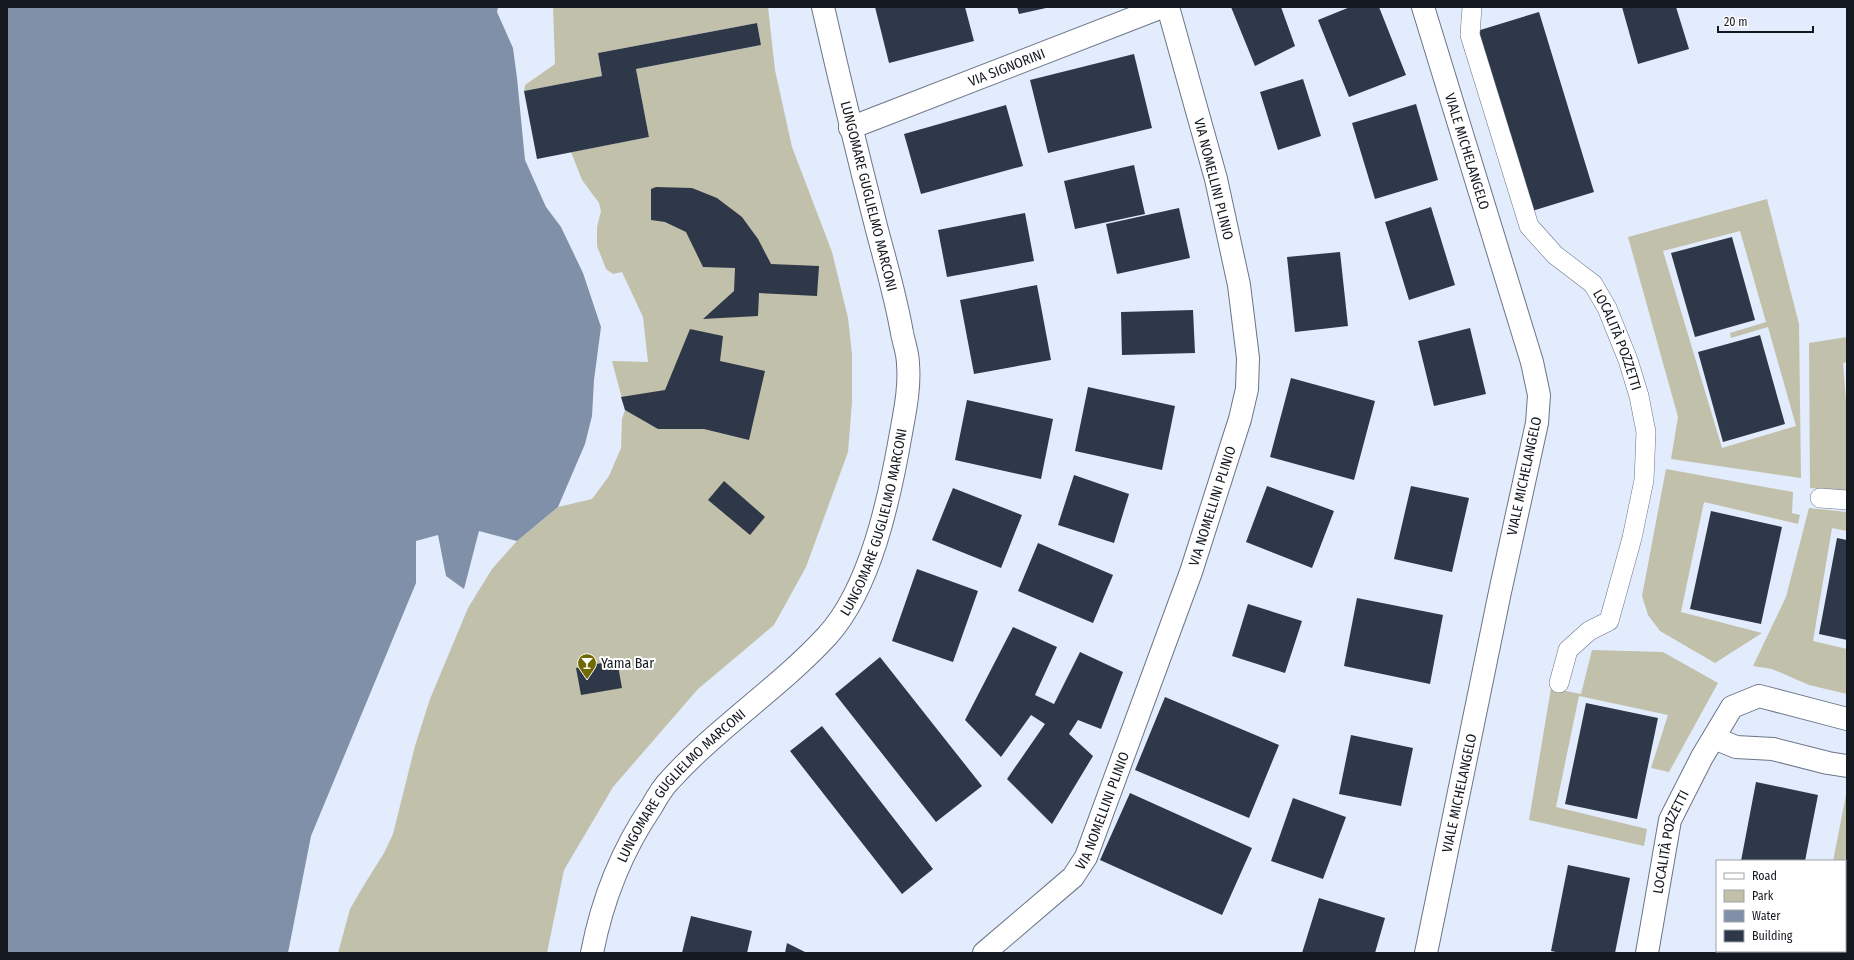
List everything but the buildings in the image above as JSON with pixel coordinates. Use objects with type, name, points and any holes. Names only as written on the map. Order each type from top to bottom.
[{"type":"street","name":"LUNGOMARE GUGLIELMO MARCONI","points":[[592,953],[597,929],[617,870],[635,830],[668,781],[828,635],[850,604],[867,569],[896,464],[905,410],[908,364],[898,311],[850,128],[823,7]]},
{"type":"street","name":"VIA SIGNORINI","points":[[850,128],[1162,7]]},
{"type":"street","name":"VIA NOMELLINI PLINIO","points":[[984,953],[1073,877],[1086,857],[1191,572],[1240,419],[1247,389],[1248,358],[1239,285],[1216,179],[1168,7]]},
{"type":"street","name":"VIALE MICHELANGELO","points":[[1423,7],[1518,315],[1539,395],[1537,422],[1500,592],[1426,953]]},
{"type":"street","name":"LOCALITÀ POZZETTI","points":[[1647,953],[1670,820],[1732,706],[1759,696],[1847,719]]},
{"type":"street","points":[[1714,738],[1736,747],[1773,750],[1847,766]]},
{"type":"lane","name":"LOCALITÀ POZZETTI","points":[[1472,7],[1470,35],[1529,226],[1555,255],[1593,284],[1607,308],[1628,360],[1646,432],[1644,480],[1640,502],[1632,538],[1609,621],[1589,631],[1568,650],[1559,684]]},
{"type":"lane","points":[[1820,498],[1847,500]]},
{"type":"green space","points":[[553,7],[768,7],[775,70],[792,147],[832,252],[848,318],[852,354],[852,402],[848,452],[806,567],[774,625],[698,689],[613,787],[564,870],[547,953],[338,953],[350,909],[384,853],[393,834],[415,746],[430,699],[468,608],[492,569],[517,541],[558,507],[592,499],[609,476],[621,448],[622,419],[625,410],[612,361],[648,362],[643,317],[622,272],[613,274],[606,269],[597,246],[597,227],[601,211],[599,203],[582,180],[571,152],[649,137],[636,69],[761,45],[757,23],[598,53],[602,76],[524,91],[525,85],[555,64]]},
{"type":"green space","points":[[1767,199],[1799,324],[1801,478],[1671,459],[1678,417],[1628,237]],"holes":[[[1740,231],[1766,322],[1730,333],[1731,338],[1768,327],[1796,426],[1722,448],[1663,251]]]},
{"type":"green space","points":[[1847,337],[1847,362],[1843,363],[1847,414],[1847,491],[1810,488],[1809,343]]},
{"type":"green space","points":[[1666,469],[1793,492],[1792,513],[1800,515],[1798,524],[1704,502],[1681,612],[1762,633],[1715,663],[1660,631],[1648,615],[1642,596]]},
{"type":"green space","points":[[1809,508],[1847,512],[1847,531],[1832,528],[1813,641],[1847,649],[1847,694],[1809,685],[1772,669],[1753,666],[1786,597]]},
{"type":"green space","points":[[1592,650],[1663,652],[1718,683],[1669,772],[1651,768],[1668,715],[1579,696],[1556,807],[1647,829],[1644,846],[1529,820],[1551,688],[1581,694]]},
{"type":"green space","points":[[1847,790],[1847,870],[1846,860],[1833,860]]},
{"type":"green space","points":[[1847,879],[1847,953],[1808,953],[1846,952]]},
{"type":"water","points":[[7,7],[498,7],[497,12],[513,48],[525,160],[546,207],[561,227],[583,273],[601,327],[594,380],[592,416],[585,444],[558,507],[517,541],[479,531],[464,589],[446,576],[438,535],[416,541],[416,583],[311,836],[288,953],[7,953]]},
{"type":"place","name":"Yama Bar","points":[[587,680]]}]
